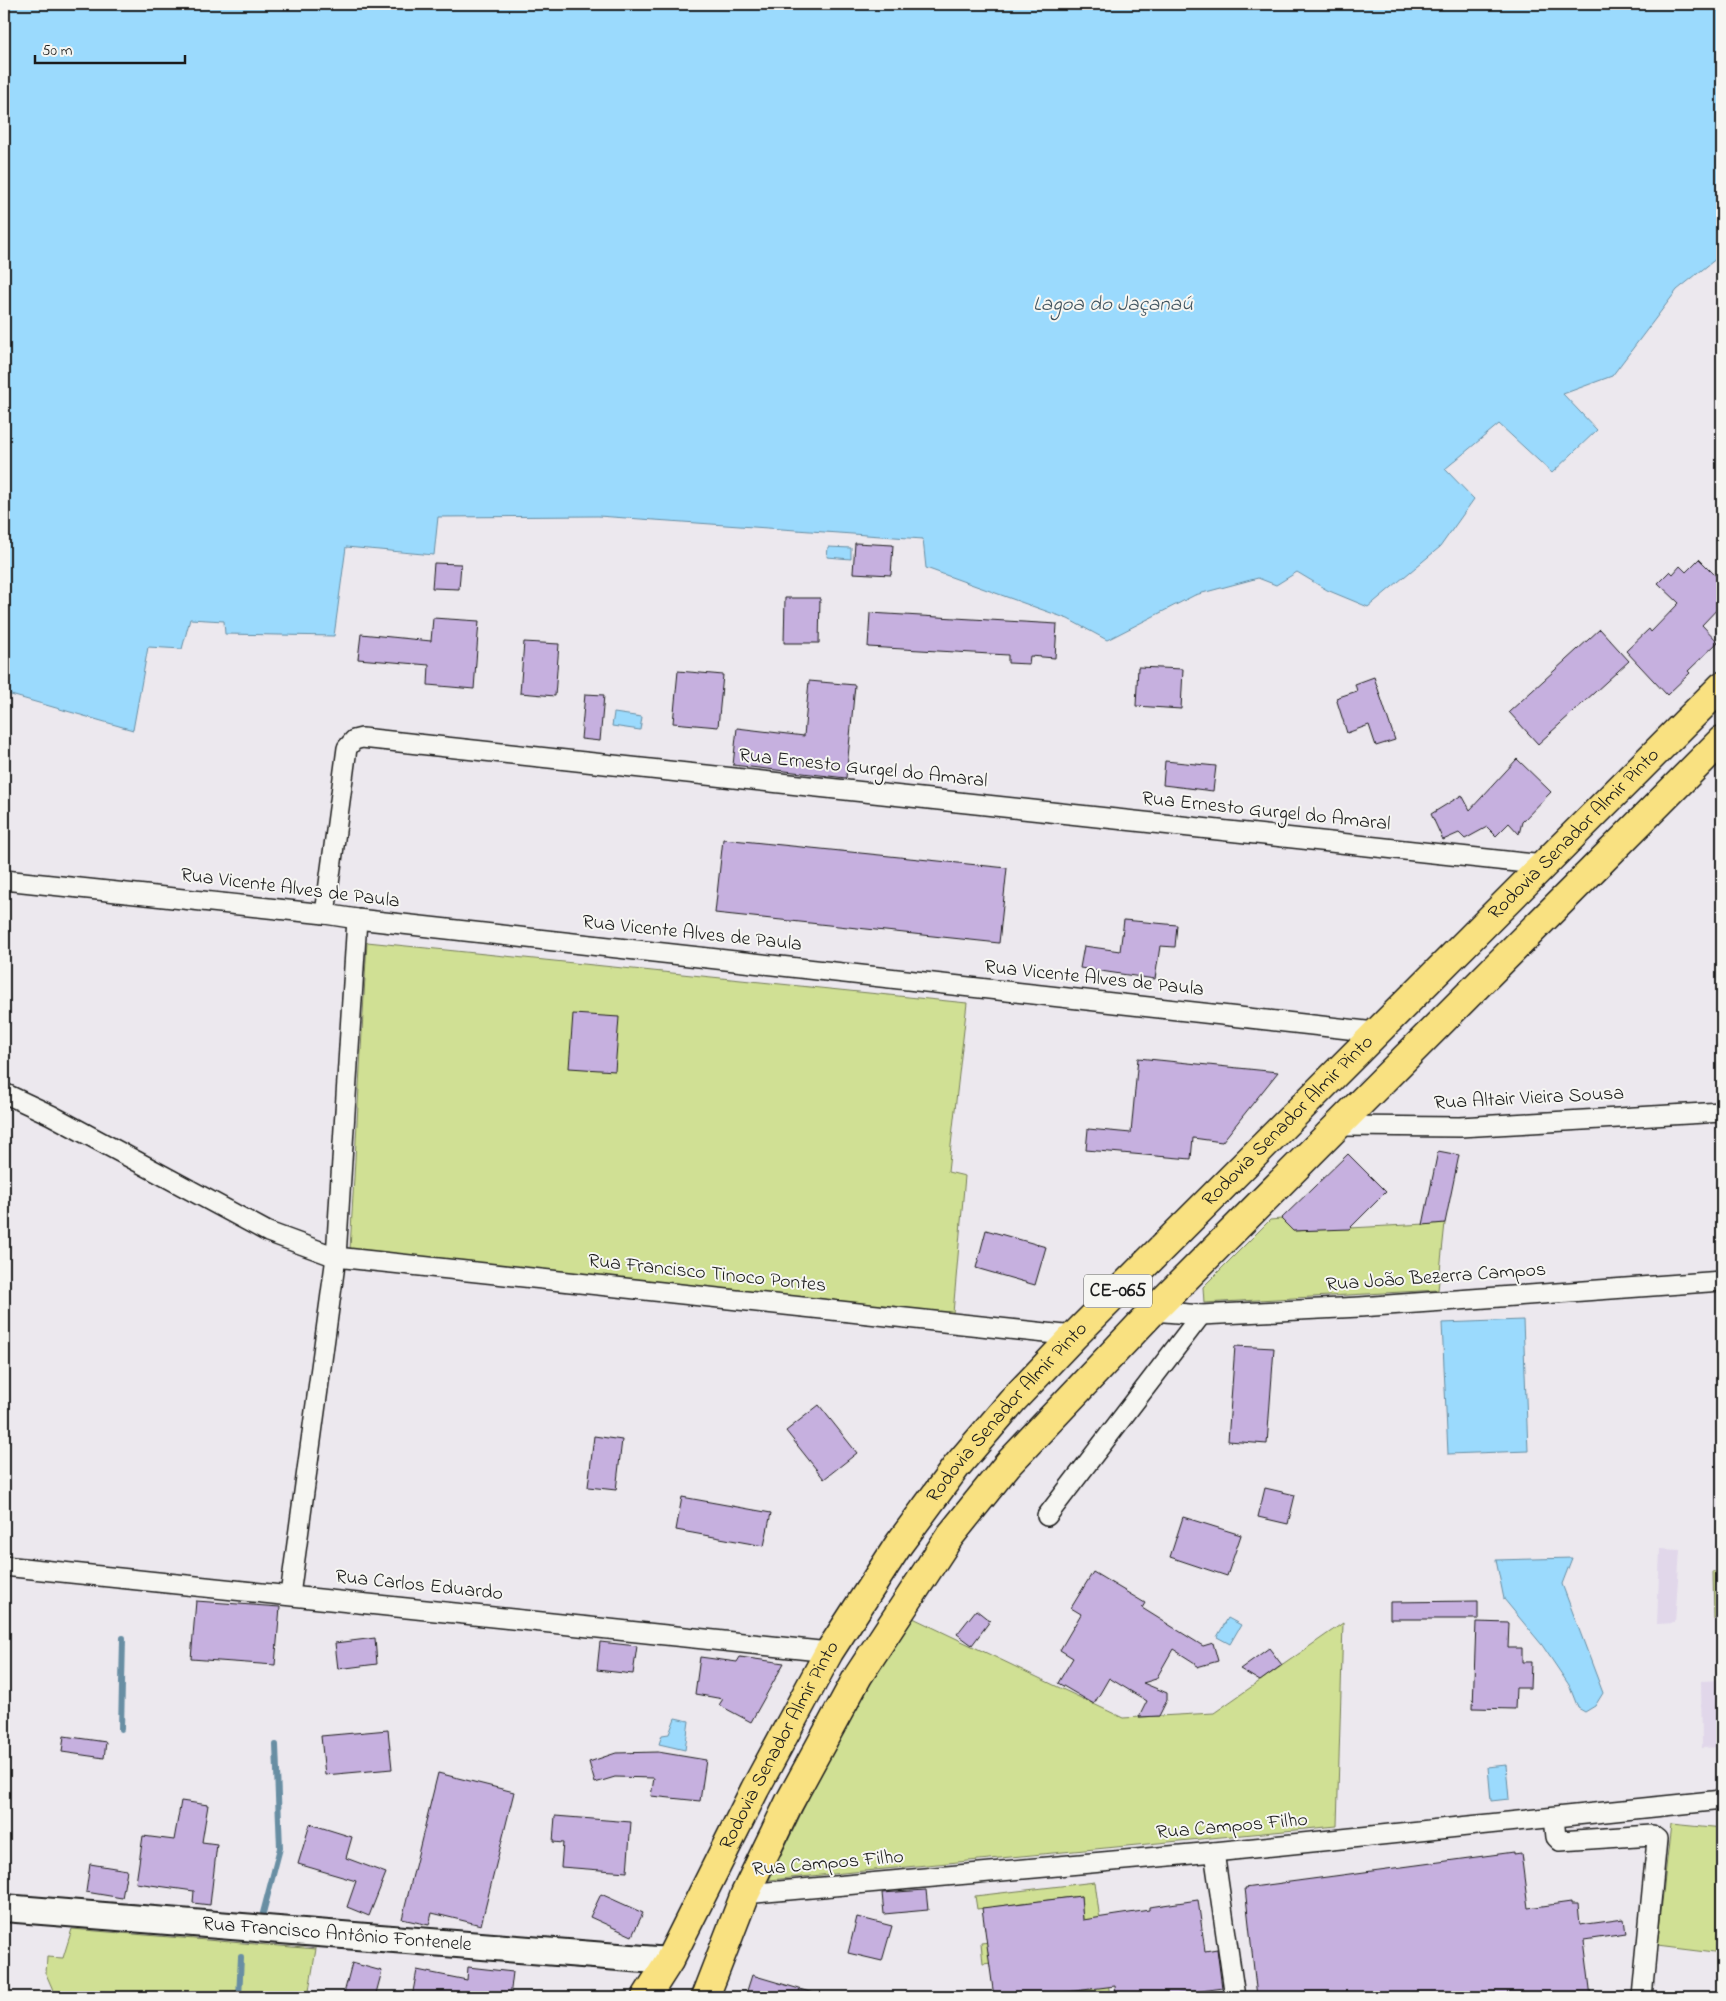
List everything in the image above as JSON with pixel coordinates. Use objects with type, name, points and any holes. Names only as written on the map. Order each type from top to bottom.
[{"type":"main road","name":"Rodovia Senador Almir Pinto","points":[[646,1997],[669,1961],[755,1789],[829,1652],[899,1544],[956,1467],[1014,1400],[1074,1336],[1722,686]]},
{"type":"main road","name":"Rodovia Senador Almir Pinto","points":[[705,1997],[745,1894],[789,1803],[858,1676],[950,1536],[1008,1464],[1153,1311],[1722,740]]},
{"type":"street","name":"Rua Ernesto Gurgel do Amaral","points":[[325,914],[347,748],[354,740],[362,738],[1544,865]]},
{"type":"street","name":"Rua Vicente Alves de Paula","points":[[4,880],[325,914],[1375,1032]]},
{"type":"street","points":[[290,1594],[336,1257],[357,919]]},
{"type":"street","name":"Rua Francisco Tinoco Pontes","points":[[4,1093],[51,1115],[268,1232],[336,1257],[1074,1336]]},
{"type":"street","name":"Rua Altair Vieira Sousa","points":[[1338,1126],[1460,1127],[1722,1112]]},
{"type":"street","name":"Rua João Bezerra Campos","points":[[1153,1311],[1201,1315],[1360,1307],[1722,1281]]},
{"type":"street","points":[[1047,1516],[1201,1315]]},
{"type":"street","name":"Rua Carlos Eduardo","points":[[4,1566],[290,1594],[829,1652]]},
{"type":"street","name":"Rua Campos Filho","points":[[745,1894],[1214,1852],[1722,1800]]},
{"type":"street","points":[[1554,1818],[1556,1837],[1560,1841],[1652,1835],[1657,1839],[1642,1997]]},
{"type":"street","points":[[1214,1852],[1235,1997]]},
{"type":"street","name":"Rua Francisco Antônio Fontenele","points":[[4,1908],[669,1961]]},
{"type":"shaded area","points":[[1660,1549],[1680,1550],[1675,1623],[1657,1624]]},
{"type":"shaded area","points":[[1722,1680],[1722,1747],[1702,1748],[1701,1681]]},
{"type":"green space","points":[[367,942],[967,1003],[948,1172],[965,1176],[953,1313],[350,1249]]},
{"type":"green space","points":[[1281,1219],[1293,1231],[1445,1223],[1438,1290],[1204,1303],[1203,1287],[1270,1220]]},
{"type":"green space","points":[[1713,1572],[1722,1572],[1722,1619],[1714,1619]]},
{"type":"green space","points":[[911,1617],[1123,1718],[1214,1713],[1343,1623],[1337,1826],[769,1880],[836,1741]]},
{"type":"green space","points":[[1671,1824],[1722,1829],[1722,1954],[1657,1946]]},
{"type":"green space","points":[[1095,1882],[1110,1997],[1027,1997],[1093,1989],[1089,1951],[983,1964],[981,1943],[1084,1931],[1081,1896],[977,1909],[975,1896]]},
{"type":"green space","points":[[72,1929],[316,1949],[308,1997],[56,1997],[46,1974],[47,1957],[63,1958]]},
{"type":"water","name":"Lagoa do Jaçanaú","points":[[4,4],[1722,4],[1722,254],[1677,290],[1612,376],[1563,394],[1597,430],[1552,473],[1499,424],[1445,469],[1474,499],[1440,547],[1368,607],[1327,590],[1297,572],[1276,585],[1258,578],[1195,595],[1107,640],[1068,619],[926,568],[923,539],[598,516],[438,517],[434,555],[346,547],[334,636],[225,634],[224,621],[190,619],[182,649],[148,647],[133,730],[4,693]]},
{"type":"water","points":[[828,547],[851,548],[851,559],[827,557]]},
{"type":"water","points":[[614,713],[642,717],[640,730],[612,726]]},
{"type":"water","points":[[1523,1320],[1528,1451],[1448,1454],[1442,1323]]},
{"type":"water","points":[[1572,1558],[1562,1584],[1603,1693],[1595,1706],[1585,1712],[1578,1708],[1569,1685],[1542,1645],[1504,1599],[1496,1560]]},
{"type":"water","points":[[1228,1618],[1241,1625],[1230,1644],[1217,1637]]},
{"type":"water","points":[[675,1718],[689,1721],[685,1750],[659,1744],[662,1735],[669,1734]]},
{"type":"water","points":[[1506,1765],[1509,1799],[1491,1801],[1488,1767]]},
{"type":"building","points":[[855,543],[893,545],[891,575],[853,573]]},
{"type":"building","points":[[1699,559],[1722,582],[1722,604],[1702,625],[1718,642],[1688,671],[1690,673],[1667,695],[1626,651],[1649,629],[1651,632],[1679,603],[1658,583],[1670,571],[1673,574],[1680,566],[1686,572]]},
{"type":"building","points":[[434,563],[461,564],[459,589],[432,588]]},
{"type":"building","points":[[785,598],[820,598],[819,643],[784,643]]},
{"type":"building","points":[[870,613],[1057,624],[1055,658],[1030,656],[1029,664],[1008,663],[1008,655],[868,647]]},
{"type":"building","points":[[433,618],[479,621],[474,689],[428,685],[429,665],[358,659],[361,634],[431,641]]},
{"type":"building","points":[[1600,629],[1629,661],[1538,744],[1509,712]]},
{"type":"building","points":[[524,642],[559,644],[555,696],[520,693]]},
{"type":"building","points":[[1138,667],[1183,669],[1181,709],[1136,706]]},
{"type":"building","points":[[678,671],[723,675],[718,727],[673,723]]},
{"type":"building","points":[[1374,677],[1395,740],[1376,746],[1369,725],[1347,733],[1336,698],[1357,691],[1355,684]]},
{"type":"building","points":[[809,681],[855,685],[846,778],[733,765],[737,728],[804,736]]},
{"type":"building","points":[[585,694],[604,695],[600,741],[581,739]]},
{"type":"building","points":[[1517,759],[1551,792],[1522,822],[1519,834],[1509,823],[1496,836],[1487,827],[1465,839],[1459,833],[1443,840],[1431,814],[1462,795],[1470,810]]},
{"type":"building","points":[[1165,761],[1216,766],[1213,791],[1163,785]]},
{"type":"building","points":[[723,839],[1007,868],[999,943],[715,913]]},
{"type":"building","points":[[1124,920],[1177,925],[1175,947],[1160,946],[1155,979],[1080,968],[1084,946],[1120,951]]},
{"type":"building","points":[[573,1014],[619,1017],[615,1071],[569,1068]]},
{"type":"building","points":[[1138,1058],[1278,1072],[1222,1142],[1193,1138],[1191,1159],[1086,1150],[1088,1129],[1131,1133]]},
{"type":"building","points":[[1438,1151],[1459,1155],[1445,1223],[1423,1225]]},
{"type":"building","points":[[1348,1154],[1386,1192],[1349,1229],[1293,1231],[1281,1219]]},
{"type":"building","points":[[986,1230],[1046,1247],[1035,1285],[976,1268]]},
{"type":"building","points":[[1235,1346],[1274,1348],[1267,1444],[1228,1441]]},
{"type":"building","points":[[819,1405],[857,1453],[824,1479],[786,1431]]},
{"type":"building","points":[[594,1436],[622,1440],[616,1490],[588,1487]]},
{"type":"building","points":[[1265,1488],[1295,1495],[1288,1524],[1258,1517]]},
{"type":"building","points":[[682,1497],[771,1513],[764,1546],[676,1530]]},
{"type":"building","points":[[1183,1517],[1241,1535],[1227,1576],[1170,1557]]},
{"type":"building","points":[[1093,1572],[1145,1603],[1142,1608],[1203,1646],[1213,1643],[1218,1661],[1197,1667],[1195,1663],[1173,1649],[1156,1679],[1143,1683],[1167,1693],[1167,1700],[1159,1716],[1139,1717],[1147,1701],[1109,1678],[1094,1704],[1058,1683],[1073,1658],[1060,1650],[1081,1614],[1071,1608]]},
{"type":"building","points":[[196,1601],[280,1607],[275,1665],[191,1659]]},
{"type":"building","points":[[1478,1601],[1478,1619],[1390,1619],[1390,1602]]},
{"type":"building","points":[[976,1610],[990,1621],[972,1645],[957,1634]]},
{"type":"building","points":[[1476,1622],[1509,1623],[1508,1648],[1522,1648],[1522,1662],[1531,1662],[1530,1688],[1516,1688],[1515,1709],[1473,1708]]},
{"type":"building","points":[[375,1638],[377,1664],[338,1669],[335,1643]]},
{"type":"building","points":[[600,1642],[637,1646],[633,1674],[597,1670]]},
{"type":"building","points":[[1269,1648],[1282,1665],[1260,1681],[1240,1669]]},
{"type":"building","points":[[700,1657],[737,1662],[740,1657],[784,1663],[751,1722],[719,1705],[723,1699],[695,1694]]},
{"type":"building","points":[[388,1730],[392,1769],[325,1775],[321,1736]]},
{"type":"building","points":[[64,1736],[106,1742],[104,1758],[62,1752]]},
{"type":"building","points":[[658,1752],[706,1760],[700,1801],[651,1796],[654,1778],[615,1777],[595,1783],[589,1762],[616,1753]]},
{"type":"building","points":[[438,1773],[514,1792],[481,1925],[432,1913],[429,1925],[402,1919]]},
{"type":"building","points":[[181,1801],[208,1805],[202,1842],[217,1844],[210,1905],[193,1903],[194,1891],[136,1883],[143,1836],[174,1840]]},
{"type":"building","points":[[555,1816],[631,1822],[627,1872],[561,1867],[563,1843],[553,1842]]},
{"type":"building","points":[[310,1824],[352,1837],[346,1858],[386,1873],[369,1916],[347,1907],[356,1881],[298,1864]]},
{"type":"building","points":[[1514,1852],[1514,1854],[1521,1853],[1528,1908],[1571,1902],[1571,1904],[1578,1904],[1580,1925],[1624,1919],[1626,1934],[1584,1940],[1591,1997],[1257,1997],[1245,1888]]},
{"type":"building","points":[[90,1864],[127,1870],[122,1898],[86,1892]]},
{"type":"building","points":[[926,1890],[928,1910],[884,1914],[882,1893]]},
{"type":"building","points":[[601,1894],[643,1913],[632,1936],[590,1917]]},
{"type":"building","points":[[1081,1896],[1083,1920],[1198,1900],[1205,1951],[1217,1949],[1222,1988],[1159,1997],[1116,1997],[1115,1986],[1027,1997],[994,1997],[982,1908]]},
{"type":"building","points":[[857,1917],[892,1926],[882,1961],[848,1953]]},
{"type":"building","points":[[352,1963],[382,1971],[375,1997],[343,1997]]},
{"type":"building","points":[[468,1967],[513,1972],[510,1997],[412,1997],[417,1970],[467,1980]]},
{"type":"building","points":[[752,1975],[813,1993],[813,1997],[745,1997]]},
{"type":"waterway","points":[[121,1729],[123,1638]]},
{"type":"waterway","points":[[263,1913],[280,1848],[276,1745]]},
{"type":"waterway","points":[[239,1997],[241,1957]]}]
